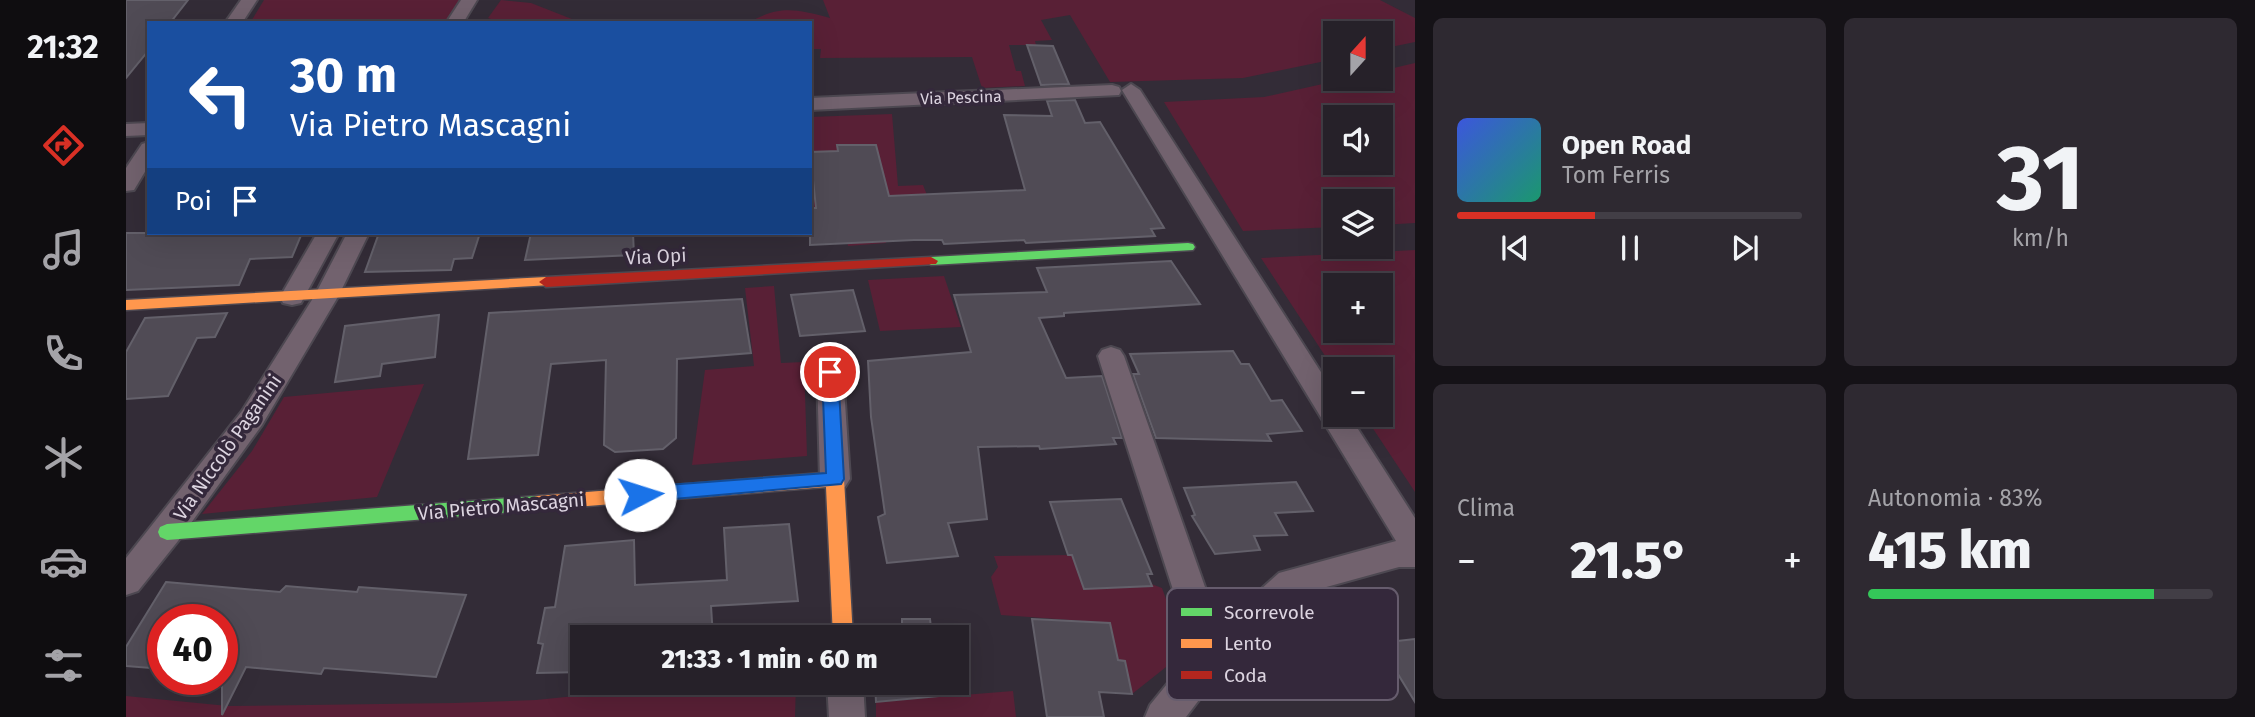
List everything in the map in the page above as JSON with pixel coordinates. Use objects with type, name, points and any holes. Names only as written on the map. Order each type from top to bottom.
[{"type":"street","points":[[234,21],[249,0]]},
{"type":"street","points":[[455,21],[470,0]]},
{"type":"street","name":"Via Pescina","points":[[812,104],[1121,90],[1415,545]]},
{"type":"street","points":[[126,130],[147,129]]},
{"type":"street","points":[[126,185],[147,151]]},
{"type":"street","points":[[292,298],[327,235]]},
{"type":"street","name":"Via Niccolò Paganini","points":[[126,581],[167,532],[253,418],[327,295],[357,235]]},
{"type":"street","name":"Via Opi","points":[[126,305],[1188,247]]},
{"type":"street","points":[[1111,356],[1189,588]]},
{"type":"street","points":[[830,372],[842,625]]},
{"type":"street","name":"Via Pietro Mascagni","points":[[167,532],[835,479]]},
{"type":"street","points":[[1286,588],[1291,583],[1399,555],[1415,554]]},
{"type":"street","points":[[846,695],[847,717]]},
{"type":"street","points":[[1163,717],[1177,700]]},
{"type":"shaded area","points":[[264,0],[461,0],[446,21],[251,21]]},
{"type":"shaded area","points":[[501,0],[531,3],[577,21],[496,21],[488,18]]},
{"type":"shaded area","points":[[823,0],[1380,0],[1415,18],[1415,42],[1393,47],[1393,21],[1323,21],[1323,61],[1243,78],[1110,82],[1070,15],[1041,20],[1052,40],[1035,41],[1036,45],[1009,45],[1016,71],[1021,71],[1025,86],[982,88],[972,57],[820,58],[821,49],[812,49],[812,21],[752,21],[779,11],[807,12],[830,18]]},
{"type":"shaded area","points":[[1415,63],[1415,223],[1393,224],[1393,189],[1323,189],[1323,228],[1243,231],[1164,102],[1264,97],[1323,84],[1323,91],[1393,91],[1393,68]]},
{"type":"shaded area","points":[[892,114],[898,186],[923,185],[927,195],[877,216],[886,243],[848,246],[841,207],[812,208],[812,117]]},
{"type":"shaded area","points":[[1415,250],[1415,492],[1372,427],[1393,427],[1393,357],[1326,357],[1261,258],[1323,255],[1323,259],[1393,259],[1393,251]]},
{"type":"shaded area","points":[[944,276],[961,327],[880,331],[868,280]]},
{"type":"shaded area","points":[[774,286],[781,363],[804,362],[807,456],[692,465],[705,370],[754,366],[745,288]]},
{"type":"shaded area","points":[[424,384],[377,497],[202,514],[252,451],[284,397]]},
{"type":"shaded area","points":[[1072,555],[1162,588],[1167,602],[1167,666],[1132,694],[1125,662],[1118,660],[1110,623],[1001,615],[991,577],[998,567],[994,556]]},
{"type":"shaded area","points":[[1013,691],[1016,717],[876,717],[876,702]]},
{"type":"shaded area","points":[[585,695],[796,695],[795,717],[126,717],[126,696],[228,706],[536,700]]},
{"type":"building","points":[[126,0],[188,0],[172,21],[147,21],[147,52],[126,78]]},
{"type":"building","points":[[1027,45],[1053,46],[1069,84],[1041,85]]},
{"type":"building","points":[[1075,100],[1085,123],[1100,122],[1164,228],[1151,229],[1155,236],[1026,243],[1024,240],[944,244],[942,240],[914,240],[810,245],[812,208],[816,208],[812,152],[838,151],[837,145],[876,145],[889,196],[1025,190],[1004,115],[1052,116],[1047,101]]},
{"type":"building","points":[[126,233],[301,235],[292,257],[250,259],[239,285],[126,290]]},
{"type":"building","points":[[378,235],[479,235],[472,258],[454,259],[451,270],[365,272]]},
{"type":"building","points":[[531,235],[633,235],[634,255],[525,260]]},
{"type":"building","points":[[1171,261],[1200,304],[1064,313],[1064,316],[1039,318],[1066,378],[1102,376],[1122,438],[1113,438],[1116,444],[1040,449],[1039,446],[978,447],[987,519],[948,523],[958,556],[887,563],[878,517],[885,514],[871,417],[868,361],[971,352],[954,295],[1047,292],[1037,268]]},
{"type":"building","points":[[853,290],[865,331],[800,336],[791,295]]},
{"type":"building","points":[[742,299],[751,353],[677,359],[676,438],[663,449],[615,452],[604,445],[606,360],[551,364],[538,455],[468,459],[489,313]]},
{"type":"building","points":[[227,313],[215,337],[197,338],[168,396],[126,399],[126,352],[145,318]]},
{"type":"building","points":[[439,315],[435,357],[382,364],[380,376],[335,382],[345,326]]},
{"type":"building","points":[[1233,351],[1241,364],[1249,364],[1271,401],[1282,400],[1302,431],[1267,434],[1271,441],[1156,438],[1133,374],[1139,374],[1130,354]]},
{"type":"building","points":[[1296,482],[1313,511],[1275,513],[1287,535],[1254,536],[1260,550],[1215,554],[1192,516],[1195,515],[1184,488]]},
{"type":"building","points":[[1121,499],[1152,574],[1147,574],[1152,586],[1084,589],[1072,555],[1068,555],[1050,502]]},
{"type":"building","points":[[789,524],[798,601],[711,606],[712,625],[570,625],[570,672],[537,673],[543,644],[538,643],[545,608],[555,607],[565,546],[634,540],[635,585],[727,580],[724,528]]},
{"type":"building","points":[[166,582],[280,592],[286,586],[357,592],[359,587],[466,595],[436,677],[324,668],[321,674],[246,667],[238,683],[238,604],[152,604]]},
{"type":"building","points":[[147,613],[147,668],[126,666],[126,647]]},
{"type":"building","points":[[902,619],[930,619],[931,625],[902,625]]},
{"type":"building","points":[[1032,619],[1110,623],[1118,660],[1125,661],[1132,694],[1099,692],[1104,717],[1047,717]]},
{"type":"building","points":[[1415,639],[1415,702],[1398,674],[1398,641]]},
{"type":"building","points":[[222,695],[232,695],[222,715]]},
{"type":"building","points":[[876,695],[938,695],[938,696],[876,702]]},
{"type":"traffic: fast","points":[[931,261],[1188,247]]},
{"type":"traffic: fast","points":[[167,532],[537,503]]},
{"type":"traffic: slow","points":[[126,305],[546,282]]},
{"type":"traffic: slow","points":[[537,503],[835,479],[842,625]]},
{"type":"traffic: jam","points":[[546,282],[931,261]]},
{"type":"route","points":[[640,495],[835,479],[830,372]]}]
